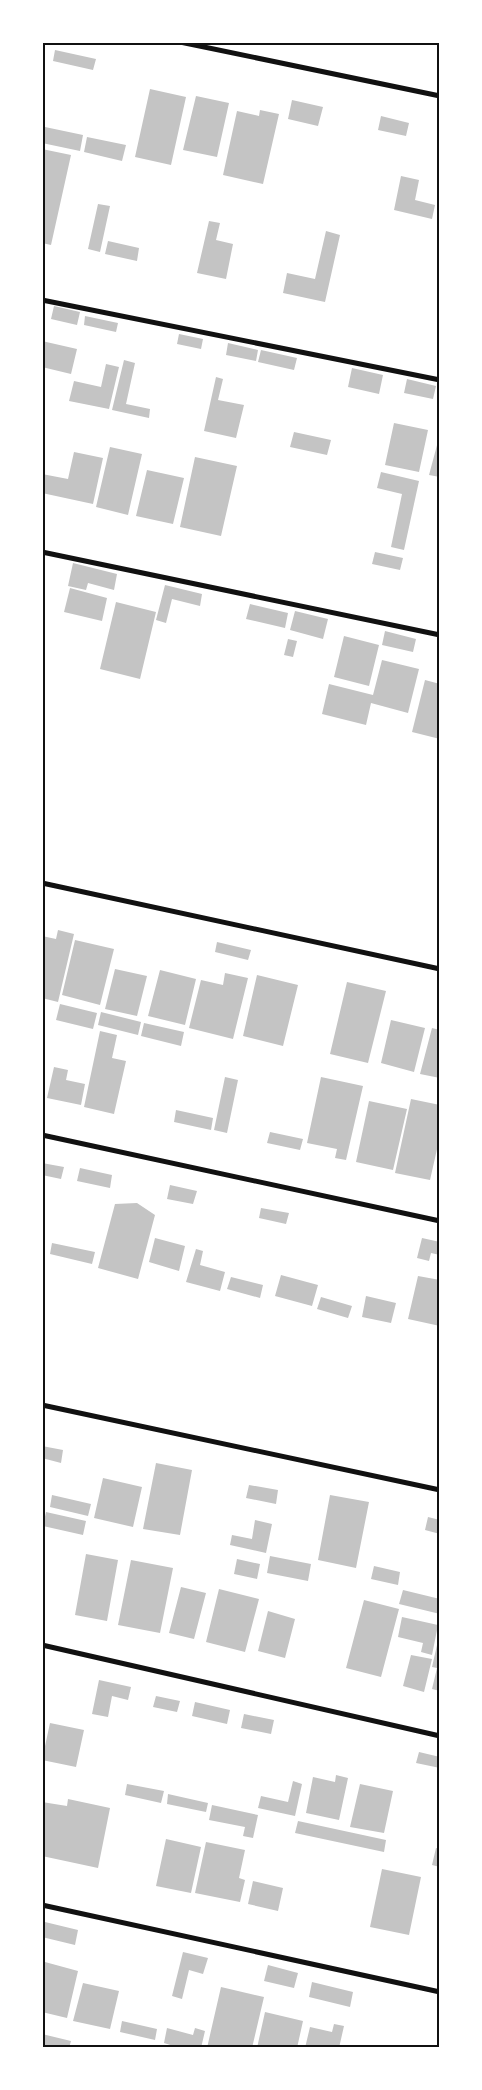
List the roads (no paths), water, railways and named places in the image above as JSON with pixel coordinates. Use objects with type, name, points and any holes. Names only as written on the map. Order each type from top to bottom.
[{"type":"street","points":[[180,42],[440,96]]},
{"type":"street","points":[[42,300],[440,380]]},
{"type":"street","points":[[42,552],[440,635]]},
{"type":"street","points":[[42,883],[440,969]]},
{"type":"street","points":[[42,1135],[440,1221]]},
{"type":"street","points":[[42,1405],[440,1490]]},
{"type":"street","points":[[42,1646],[440,1736]]},
{"type":"street","points":[[42,1905],[440,1992]]}]
